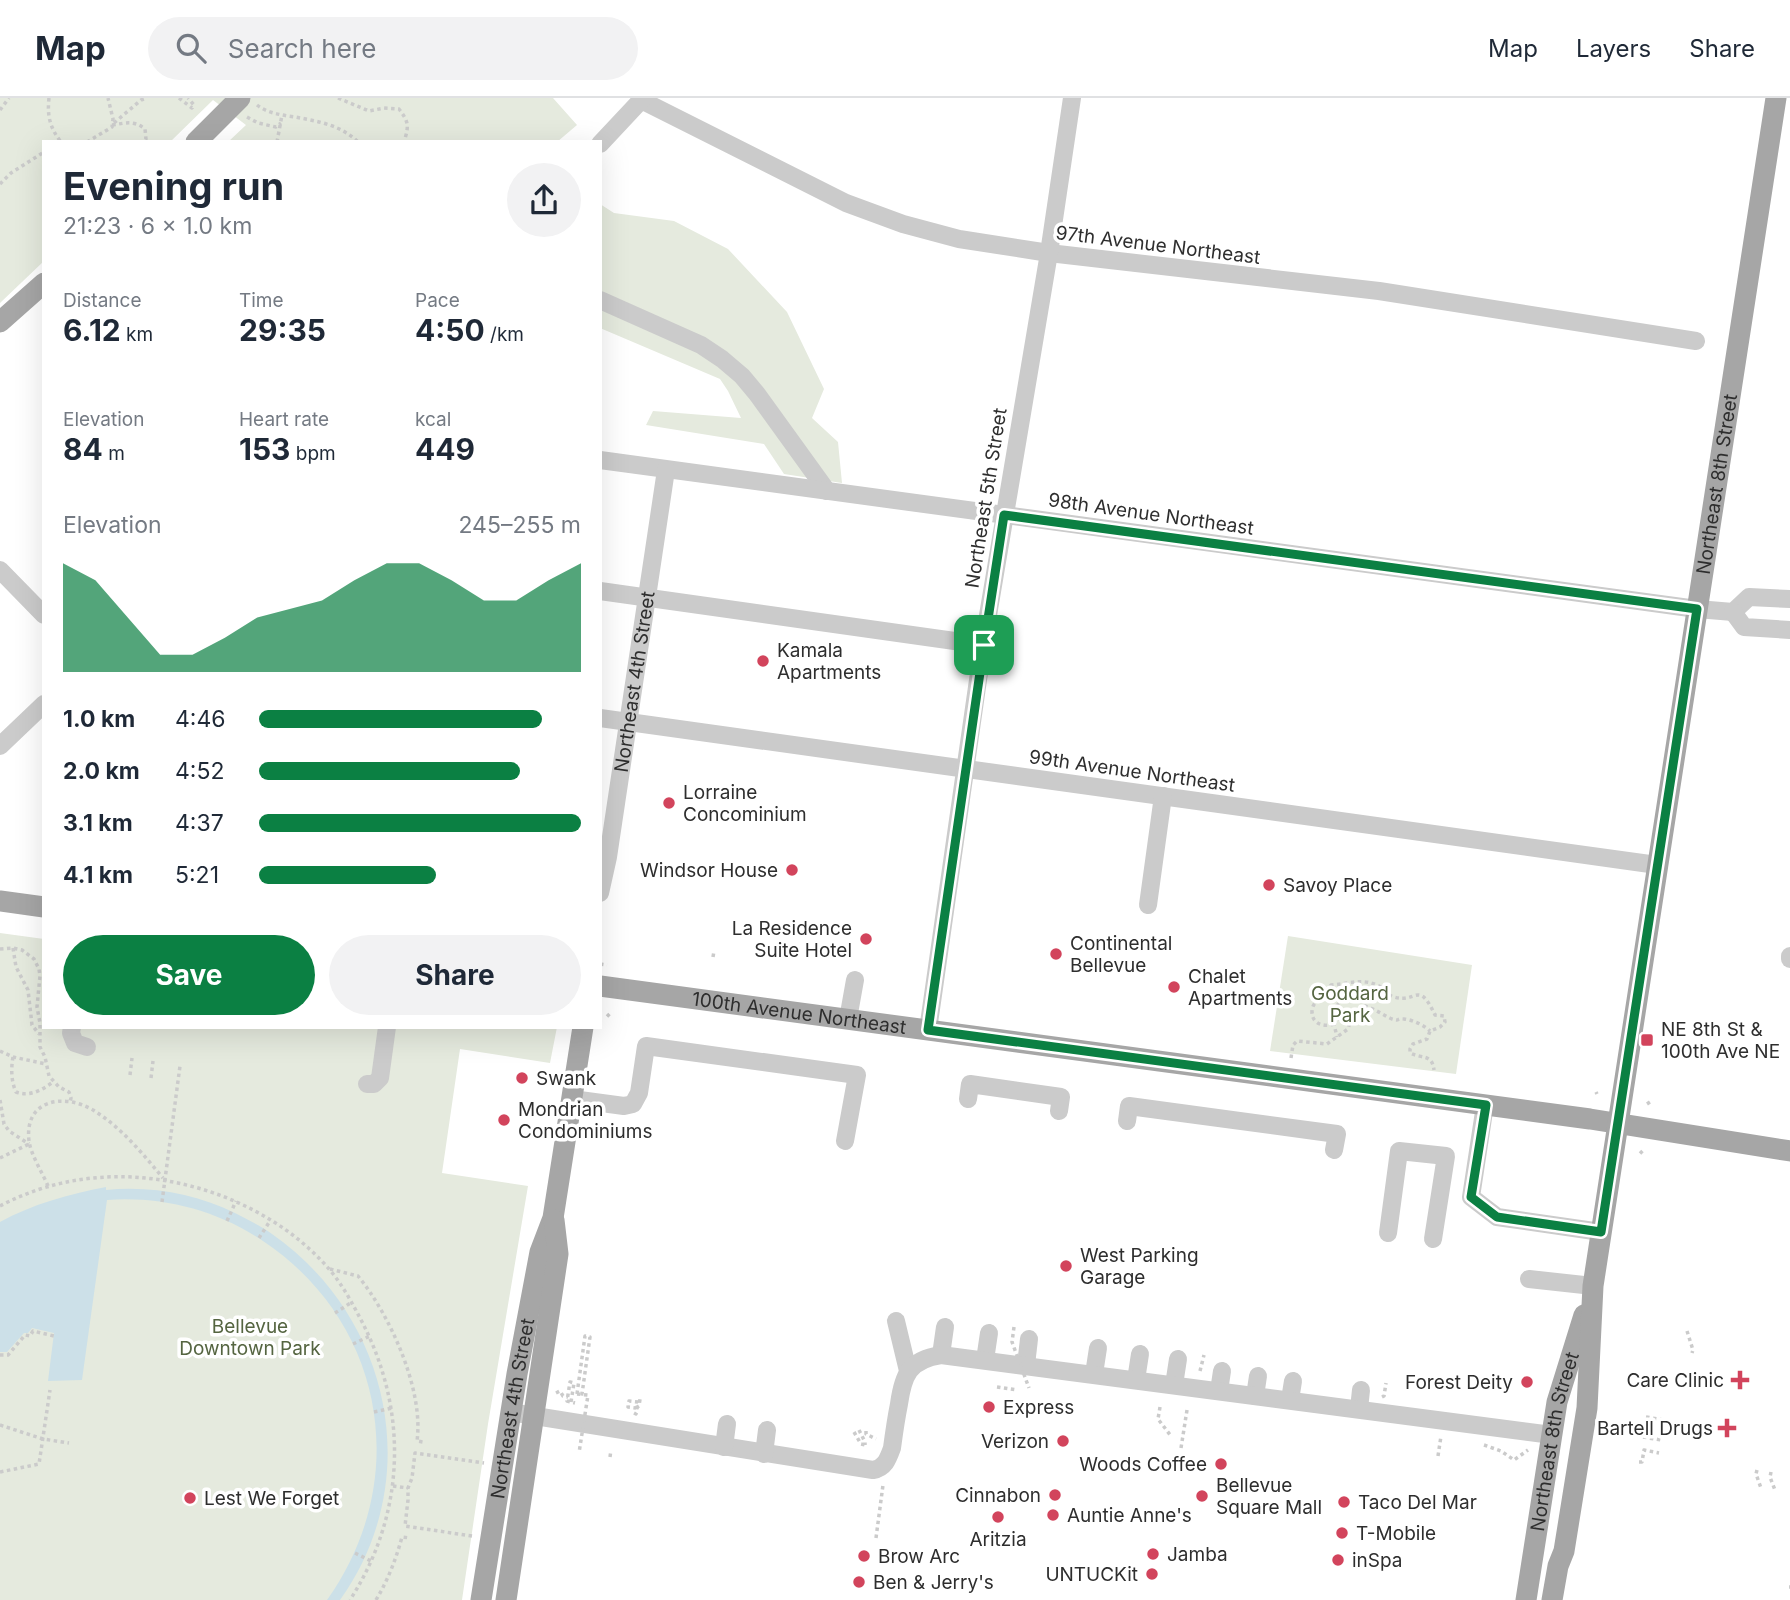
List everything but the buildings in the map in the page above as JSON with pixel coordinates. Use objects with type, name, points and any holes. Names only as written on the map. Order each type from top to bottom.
[{"type":"main road","name":"Northeast 8th Street","points":[[1552,1600],[1558,1566],[1564,1551],[1587,1408],[1593,1286],[1776,98]]},
{"type":"main road","points":[[198,140],[247,101]]},
{"type":"main road","points":[[0,322],[42,285]]},
{"type":"main road","points":[[0,901],[42,907]]},
{"type":"main road","name":"100th Avenue Northeast","points":[[602,986],[1618,1123],[1790,1150]]},
{"type":"main road","name":"Northeast 4th Street","points":[[481,1600],[510,1412],[540,1252],[553,1218],[583,1029]]},
{"type":"main road","name":"Northeast 4th Street","points":[[506,1600],[558,1254],[553,1218]]},
{"type":"main road","name":"Northeast 8th Street","points":[[1526,1600],[1557,1402],[1593,1286]]},
{"type":"main road","points":[[1552,1435],[1567,1451],[1552,1550],[1558,1566]]},
{"type":"street","name":"Northeast 5th Street","points":[[928,1030],[1004,515],[1049,253],[1072,98]]},
{"type":"street","name":"97th Avenue Northeast","points":[[642,99],[846,203],[903,224],[959,239],[1049,253],[1379,291],[1696,341]]},
{"type":"street","points":[[602,142],[642,99]]},
{"type":"street","points":[[602,301],[701,345],[722,359],[742,376],[757,394],[827,491]]},
{"type":"street","name":"98th Avenue Northeast","points":[[602,460],[1733,612]]},
{"type":"street","name":"Northeast 4th Street","points":[[602,874],[666,470]]},
{"type":"street","points":[[0,570],[42,613]]},
{"type":"street","points":[[602,591],[984,645]]},
{"type":"street","points":[[1790,599],[1749,597],[1733,612],[1744,626],[1790,630]]},
{"type":"street","points":[[0,746],[42,706]]},
{"type":"street","name":"99th Avenue Northeast","points":[[602,718],[1657,865]]},
{"type":"street","points":[[1148,905],[1163,796]]},
{"type":"street","points":[[848,1019],[855,980]]},
{"type":"street","points":[[72,1029],[75,1043],[87,1047]]},
{"type":"street","points":[[367,1084],[374,1084],[380,1078],[382,1030]]},
{"type":"street","points":[[572,1099],[624,1106],[634,1104],[639,1093],[646,1046],[857,1075],[845,1141]]},
{"type":"street","points":[[968,1099],[970,1084],[991,1094],[1037,1101],[1061,1097],[1059,1111]]},
{"type":"street","points":[[1486,1105],[1471,1197],[1497,1217],[1601,1232]]},
{"type":"street","points":[[1127,1121],[1129,1106],[1183,1121],[1286,1135],[1337,1134],[1334,1150]]},
{"type":"street","points":[[1388,1233],[1399,1150],[1446,1156],[1433,1239]]},
{"type":"street","points":[[1529,1279],[1593,1286]]},
{"type":"street","points":[[896,1321],[908,1371]]},
{"type":"street","points":[[941,1355],[945,1327]]},
{"type":"street","points":[[985,1360],[989,1334]]},
{"type":"street","points":[[1026,1366],[1029,1339]]},
{"type":"street","points":[[1094,1374],[1098,1348]]},
{"type":"street","points":[[1136,1380],[1140,1354]]},
{"type":"street","points":[[510,1412],[867,1470],[877,1469],[886,1463],[892,1448],[902,1383],[908,1371],[926,1358],[941,1355],[1552,1435]]},
{"type":"street","points":[[1174,1385],[1178,1359]]},
{"type":"street","points":[[1219,1391],[1222,1371]]},
{"type":"street","points":[[1255,1396],[1258,1376]]},
{"type":"street","points":[[1290,1400],[1293,1381]]},
{"type":"street","points":[[1359,1409],[1361,1391]]},
{"type":"street","points":[[724,1447],[727,1424]]},
{"type":"street","points":[[764,1454],[767,1430]]},
{"type":"path","points":[[0,110],[9,98]]},
{"type":"path","points":[[50,98],[48,106],[51,130],[57,140]]},
{"type":"path","points":[[108,98],[112,125]]},
{"type":"path","points":[[90,140],[147,98]]},
{"type":"path","points":[[179,98],[192,108],[194,105],[188,98]]},
{"type":"path","points":[[338,98],[369,111],[399,109],[407,120],[405,140]]},
{"type":"path","points":[[247,101],[282,115],[329,124],[356,140]]},
{"type":"path","points":[[277,140],[282,115]]},
{"type":"path","points":[[112,125],[138,123],[145,129],[145,140]]},
{"type":"path","points":[[0,184],[11,173],[42,153]]},
{"type":"path","points":[[13,948],[16,967],[28,990],[32,1024],[40,1035]]},
{"type":"path","points":[[0,949],[22,950],[34,959],[39,969],[37,1007],[40,1046],[49,1076],[59,1087],[69,1091],[70,1102]]},
{"type":"path","points":[[713,957],[714,951]]},
{"type":"path","points":[[602,964],[607,965]]},
{"type":"path","points":[[1327,999],[1331,985],[1342,985],[1350,981],[1366,981],[1381,987],[1394,997],[1424,996],[1435,1015],[1444,1016],[1445,1022],[1430,1031],[1427,1039],[1413,1044],[1410,1053],[1431,1059],[1434,1070]]},
{"type":"path","points":[[1322,999],[1335,1002],[1339,1009],[1339,1017],[1334,1024],[1325,1026],[1313,1018],[1312,1009],[1322,999]]},
{"type":"path","points":[[1291,1058],[1293,1045],[1297,1041],[1327,1044],[1348,1030],[1353,1012],[1365,1006],[1395,1020],[1404,1019],[1420,1024],[1430,1031]]},
{"type":"path","points":[[1334,1024],[1337,1037]]},
{"type":"path","points":[[0,1051],[13,1057],[46,1064]]},
{"type":"path","points":[[13,1057],[16,1092],[36,1093],[53,1082]]},
{"type":"path","points":[[130,1075],[132,1058]]},
{"type":"path","points":[[151,1078],[153,1061]]},
{"type":"path","points":[[162,1202],[180,1066]]},
{"type":"path","points":[[0,1100],[1,1119],[9,1130],[29,1144]]},
{"type":"path","points":[[48,1186],[29,1144],[30,1121],[38,1108],[52,1102],[70,1102],[91,1109],[126,1135],[164,1180]]},
{"type":"path","points":[[0,1158],[29,1144]]},
{"type":"path","points":[[0,1206],[48,1186],[90,1178],[117,1176],[164,1180],[207,1189],[254,1210],[292,1236],[328,1268],[345,1290],[370,1336],[386,1380],[395,1437],[393,1486],[381,1535],[350,1600]]},
{"type":"path","points":[[227,1221],[236,1201]]},
{"type":"path","points":[[259,1238],[270,1221]]},
{"type":"path","points":[[328,1268],[358,1276],[383,1311],[407,1370],[416,1405],[419,1427],[417,1441],[423,1442]]},
{"type":"path","points":[[335,1313],[352,1302]]},
{"type":"path","points":[[1014,1327],[1012,1342],[1029,1388]]},
{"type":"path","points":[[0,1355],[8,1355],[25,1335],[30,1336],[33,1331],[54,1336]]},
{"type":"path","points":[[1687,1331],[1692,1353]]},
{"type":"path","points":[[353,1344],[370,1336]]},
{"type":"path","points":[[579,1453],[588,1395],[577,1394],[585,1336],[590,1337],[584,1394]]},
{"type":"path","points":[[1196,1380],[1204,1355]]},
{"type":"path","points":[[571,1402],[574,1383],[570,1382],[567,1401],[590,1407]]},
{"type":"path","points":[[1380,1398],[1384,1396],[1386,1383]]},
{"type":"path","points":[[997,1387],[1017,1390]]},
{"type":"path","points":[[0,1472],[40,1464],[50,1390]]},
{"type":"path","points":[[560,1391],[563,1396],[568,1397]]},
{"type":"path","points":[[625,1412],[636,1414],[638,1402],[629,1401],[628,1407],[636,1408],[639,1406],[640,1399]]},
{"type":"path","points":[[1160,1407],[1158,1419],[1171,1436]]},
{"type":"path","points":[[374,1412],[392,1409]]},
{"type":"path","points":[[1181,1448],[1187,1410]]},
{"type":"path","points":[[1646,1417],[1664,1420]]},
{"type":"path","points":[[0,1425],[43,1439],[69,1443]]},
{"type":"path","points":[[857,1431],[862,1436],[865,1445],[861,1444],[857,1431]]},
{"type":"path","points":[[866,1431],[866,1434],[877,1440]]},
{"type":"path","points":[[1643,1437],[1661,1440]]},
{"type":"path","points":[[1438,1456],[1440,1443]]},
{"type":"path","points":[[1478,1443],[1501,1451],[1514,1460],[1526,1452]]},
{"type":"path","points":[[610,1457],[611,1450]]},
{"type":"path","points":[[1639,1462],[1642,1462],[1644,1450],[1659,1452]]},
{"type":"path","points":[[474,1536],[405,1526],[408,1488],[415,1452],[486,1463]]},
{"type":"path","points":[[1757,1470],[1761,1488]]},
{"type":"path","points":[[1771,1472],[1775,1490]]},
{"type":"path","points":[[876,1538],[883,1485]]},
{"type":"path","points":[[393,1486],[408,1488]]},
{"type":"path","points":[[376,1600],[397,1557],[402,1537],[410,1538]]},
{"type":"path","points":[[355,1553],[371,1560]]},
{"type":"green space","points":[[0,98],[553,98],[577,125],[559,140],[230,140],[246,125],[213,100],[172,140],[42,140],[42,263],[0,303]]},
{"type":"green space","points":[[602,205],[614,213],[674,221],[728,249],[787,312],[824,389],[812,418],[838,442],[842,483],[784,474],[764,444],[646,425],[653,411],[741,418],[720,379],[602,329]]},
{"type":"green space","name":"Bellevue Downtown Park","points":[[0,933],[42,939],[42,1029],[557,1029],[550,1063],[460,1049],[442,1173],[528,1186],[462,1600],[0,1600]]},
{"type":"green space","name":"Goddard Park","points":[[1288,936],[1472,965],[1456,1074],[1270,1051]]},
{"type":"shaded area","points":[[106,1187],[106,1190],[172,1192],[235,1213],[272,1234],[313,1269],[345,1309],[368,1355],[383,1403],[388,1453],[382,1504],[367,1553],[340,1600],[327,1600],[354,1554],[370,1505],[377,1456],[373,1407],[360,1359],[337,1315],[305,1275],[263,1241],[227,1221],[188,1207],[148,1200],[107,1200],[82,1380],[48,1381],[54,1333],[32,1328],[7,1352],[0,1352],[0,1222],[52,1200]]},
{"type":"place","name":"Kamala Apartments","points":[[763,661]]},
{"type":"place","name":"Lorraine Concominium","points":[[669,803]]},
{"type":"place","name":"Windsor House","points":[[792,870]]},
{"type":"place","name":"Savoy Place","points":[[1269,885]]},
{"type":"place","name":"La Residence Suite Hotel","points":[[866,939]]},
{"type":"place","name":"Continental Bellevue","points":[[1056,954]]},
{"type":"place","name":"Chalet Apartments","points":[[1174,987]]},
{"type":"place","name":"NE 8th St & 100th Ave NE","points":[[1647,1040]]},
{"type":"place","name":"Swank","points":[[522,1078]]},
{"type":"place","name":"Mondrian Condominiums","points":[[504,1120]]},
{"type":"place","name":"West Parking Garage","points":[[1066,1266]]},
{"type":"place","name":"Care Clinic","points":[[1740,1380]]},
{"type":"place","name":"Forest Deity","points":[[1527,1382]]},
{"type":"place","name":"Express","points":[[989,1407]]},
{"type":"place","name":"Bartell Drugs","points":[[1727,1428]]},
{"type":"place","name":"Verizon","points":[[1063,1441]]},
{"type":"place","name":"Woods Coffee","points":[[1221,1464]]},
{"type":"place","name":"Cinnabon","points":[[1055,1495]]},
{"type":"place","name":"Bellevue Square Mall","points":[[1202,1496]]},
{"type":"place","name":"Lest We Forget","points":[[190,1498]]},
{"type":"place","name":"Taco Del Mar","points":[[1344,1502]]},
{"type":"place","name":"Auntie Anne's","points":[[1053,1515]]},
{"type":"place","name":"Aritzia","points":[[998,1517]]},
{"type":"place","name":"T-Mobile","points":[[1342,1533]]},
{"type":"place","name":"Jamba","points":[[1153,1554]]},
{"type":"place","name":"Brow Arc","points":[[864,1556]]},
{"type":"place","name":"inSpa","points":[[1338,1560]]},
{"type":"place","name":"UNTUCKit","points":[[1152,1574]]},
{"type":"place","name":"Ben & Jerry's","points":[[859,1582]]},
{"type":"route","points":[[1004,515],[1697,609],[1601,1232],[1497,1217],[1471,1197],[1486,1105],[928,1030],[984,645],[1004,515]]}]
